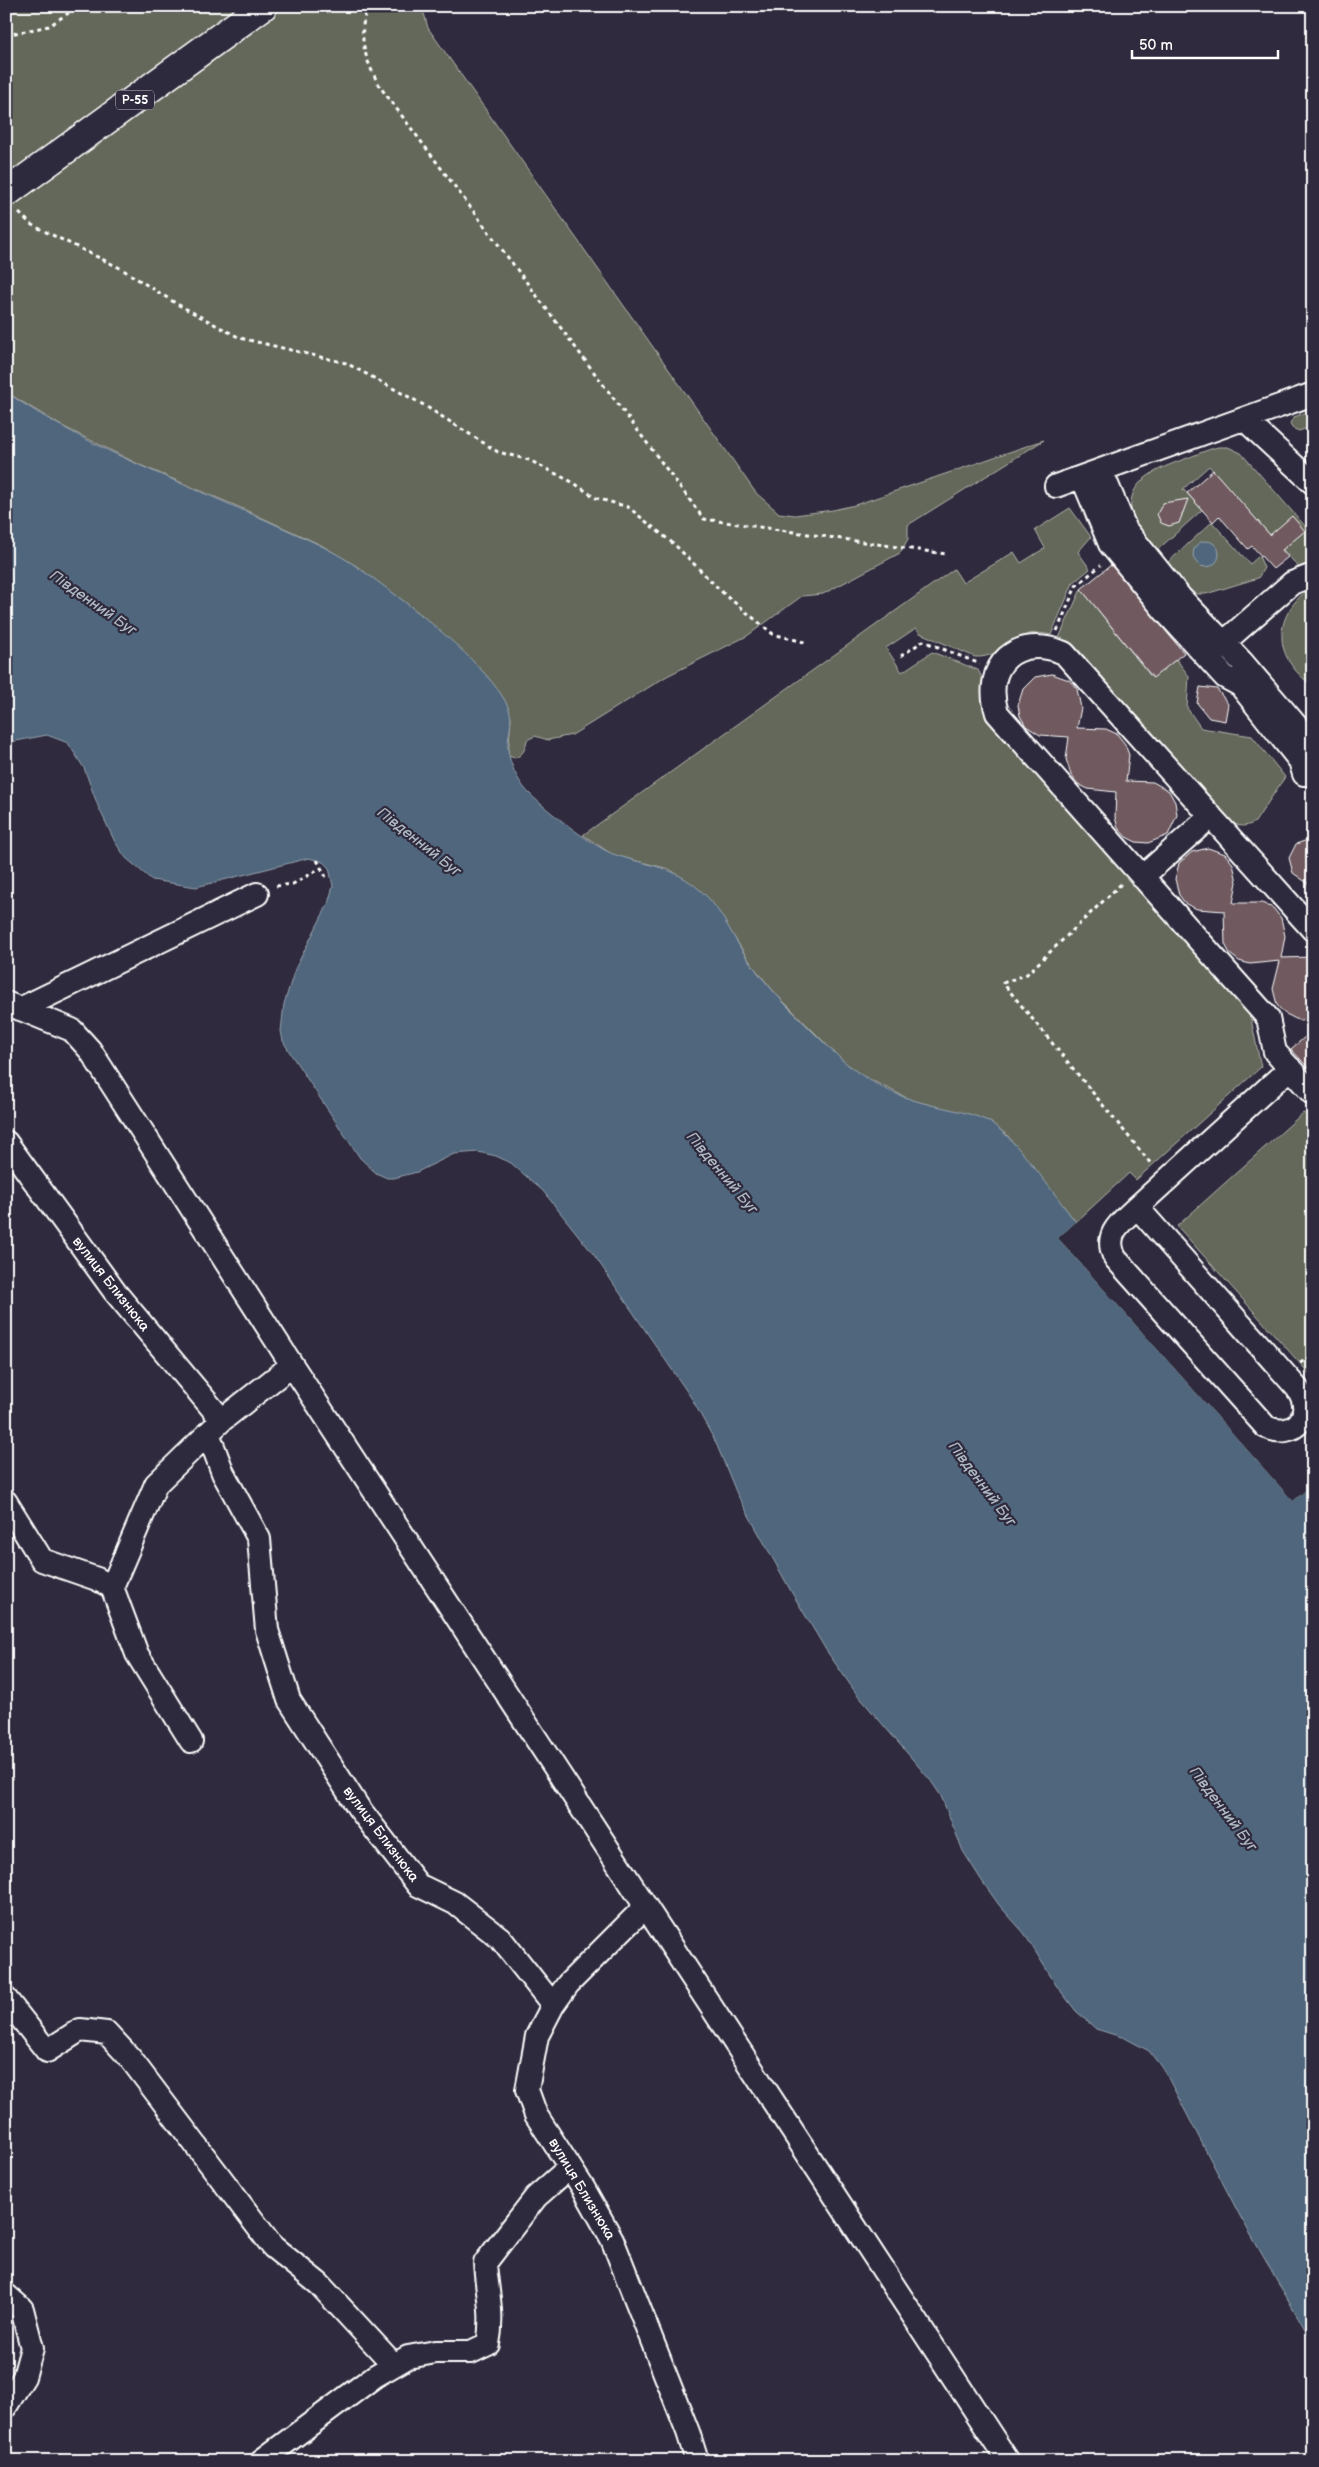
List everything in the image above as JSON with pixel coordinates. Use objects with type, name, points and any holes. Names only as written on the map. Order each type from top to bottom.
[{"type":"main road","name":"Р-55","points":[[10,200],[263,6]]},
{"type":"street","points":[[1056,486],[1313,394]]},
{"type":"street","points":[[1244,419],[1313,483]]},
{"type":"street","points":[[1092,473],[1110,544],[1164,610],[1216,650],[1232,685],[1306,757]]},
{"type":"street","points":[[1092,473],[1126,530],[1180,597],[1216,650],[1306,757]]},
{"type":"street","points":[[1216,650],[1292,583],[1313,575]]},
{"type":"street","points":[[1313,930],[1064,653],[1050,647],[1033,646],[1018,650],[1006,658],[997,670],[993,684],[993,699],[997,713],[1268,1018],[1275,1052],[1313,1094]]},
{"type":"street","points":[[1139,874],[1211,816]]},
{"type":"street","points":[[13,1006],[257,894]]},
{"type":"street","points":[[13,1006],[72,1030],[90,1050],[292,1365],[1008,2461]]},
{"type":"street","points":[[1137,1207],[1297,1388],[1305,1402],[1305,1411],[1297,1425],[1282,1431],[1266,1427],[1115,1258],[1111,1250],[1111,1234],[1115,1228],[1137,1207],[1290,1068]]},
{"type":"street","name":"вулиця Близнюка","points":[[6,1142],[215,1427],[223,1473],[259,1539],[267,1630],[289,1700],[358,1807],[418,1885],[455,1903],[500,1938],[553,2005],[537,2036],[527,2090],[536,2115],[570,2167],[612,2239],[688,2432],[697,2461]]},
{"type":"street","points":[[112,1587],[156,1484],[215,1427],[292,1365]]},
{"type":"street","points":[[6,1502],[42,1560],[97,1579],[112,1587],[137,1654],[191,1741]]},
{"type":"street","points":[[553,2005],[568,1984],[645,1907]]},
{"type":"street","points":[[6,1999],[47,2051],[80,2030],[107,2032],[130,2058],[273,2247],[319,2284],[394,2365]]},
{"type":"street","points":[[261,2461],[375,2376],[408,2357],[436,2352],[471,2352],[488,2344],[492,2325],[492,2308],[487,2293],[485,2263],[536,2197],[570,2167]]},
{"type":"street","points":[[6,2295],[22,2309],[32,2348],[24,2377],[6,2406]]},
{"type":"path","points":[[6,35],[49,26],[79,6]]},
{"type":"path","points":[[368,6],[363,25],[365,53],[369,66],[381,88],[704,519],[946,554]]},
{"type":"path","points":[[10,200],[32,225],[120,268],[177,304],[240,338],[346,363],[422,404],[498,452],[529,460],[574,483],[596,498],[628,507],[675,544],[723,593],[773,634],[808,643]]},
{"type":"path","points":[[1050,647],[1076,586],[1117,552]]},
{"type":"path","points":[[901,656],[923,641],[997,670]]},
{"type":"path","points":[[317,860],[326,877]]},
{"type":"path","points":[[257,894],[268,888],[293,884],[321,868]]},
{"type":"path","points":[[1139,874],[1027,974],[1003,983],[1165,1182]]},
{"type":"green space","points":[[6,6],[422,6],[428,28],[756,493],[779,513],[795,515],[855,505],[1044,440],[908,525],[908,539],[900,553],[823,594],[802,596],[747,636],[667,676],[572,735],[548,740],[535,736],[527,740],[525,749],[520,755],[515,758],[508,756],[511,717],[503,698],[486,675],[423,616],[358,567],[321,545],[241,508],[140,465],[60,425],[6,392]]},
{"type":"green space","points":[[1313,410],[1313,426],[1299,431],[1292,428],[1290,423],[1294,417]]},
{"type":"green space","points":[[1218,447],[1228,447],[1241,453],[1313,535],[1313,565],[1301,570],[1209,466],[1183,489],[1202,510],[1155,552],[1135,524],[1131,511],[1131,499],[1135,490],[1141,482],[1160,469]]},
{"type":"green space","points":[[1070,508],[1091,537],[1078,552],[1090,569],[1073,583],[1051,635],[1027,634],[994,653],[975,657],[920,633],[916,628],[886,648],[902,672],[932,652],[978,670],[984,682],[1247,1000],[1261,1067],[1136,1180],[1129,1173],[1076,1222],[1007,1135],[990,1122],[911,1100],[861,1075],[842,1060],[776,994],[752,965],[711,901],[700,890],[669,869],[613,855],[583,835],[954,569],[963,583],[1014,552],[1021,563],[1045,548],[1035,530]]},
{"type":"green space","points":[[1212,522],[1250,564],[1259,556],[1264,568],[1258,578],[1206,594],[1197,594],[1188,591],[1165,565]]},
{"type":"green space","points":[[1313,586],[1313,686],[1299,675],[1290,662],[1284,649],[1282,636],[1284,622],[1290,609]]},
{"type":"green space","points":[[1081,589],[1152,678],[1176,659],[1189,676],[1187,708],[1201,728],[1252,736],[1285,777],[1255,822],[1241,826],[1229,820],[1074,645],[1059,638]]},
{"type":"green space","points":[[1303,1113],[1313,1117],[1313,1378],[1177,1226]]},
{"type":"water","name":"Південний Буг","points":[[6,392],[72,432],[107,450],[333,552],[377,581],[443,633],[484,673],[509,709],[511,722],[508,743],[509,757],[518,778],[530,794],[596,845],[616,855],[670,871],[700,890],[715,906],[746,956],[772,990],[817,1036],[856,1071],[883,1088],[903,1097],[970,1114],[988,1121],[998,1128],[1022,1152],[1076,1222],[1058,1238],[1293,1501],[1311,1486],[1313,1488],[1313,2343],[1240,2216],[1165,2072],[1149,2051],[1125,2038],[1096,2029],[1076,2011],[1056,1985],[1024,1933],[999,1905],[982,1881],[963,1851],[941,1796],[931,1781],[856,1693],[826,1650],[737,1494],[716,1443],[692,1399],[594,1255],[543,1191],[511,1163],[496,1156],[478,1152],[454,1154],[417,1172],[394,1178],[387,1178],[376,1173],[360,1158],[292,1056],[283,1041],[281,1031],[284,1004],[295,969],[328,904],[333,886],[329,868],[323,862],[309,858],[196,887],[152,880],[126,858],[115,842],[98,806],[84,768],[68,743],[47,735],[6,743]]},
{"type":"water","points":[[1206,541],[1215,545],[1219,554],[1215,563],[1206,567],[1197,563],[1193,554],[1197,545]]},
{"type":"pier","points":[[1076,1222],[1078,1223],[1062,1238],[1293,1498],[1309,1484],[1311,1486],[1293,1501],[1058,1238]]},
{"type":"building","points":[[1213,470],[1270,535],[1292,516],[1305,531],[1282,550],[1288,557],[1273,569],[1252,546],[1248,549],[1219,516],[1213,522],[1187,493]]},
{"type":"building","points":[[1188,499],[1179,523],[1169,526],[1161,523],[1157,514],[1163,503]]},
{"type":"building","points":[[1111,565],[1184,653],[1153,678],[1081,589]]},
{"type":"building","points":[[1052,674],[1069,680],[1077,689],[1081,708],[1077,728],[1106,729],[1117,734],[1125,744],[1129,755],[1126,781],[1153,782],[1169,791],[1175,802],[1177,815],[1168,835],[1148,843],[1136,842],[1126,837],[1118,828],[1115,817],[1116,792],[1088,789],[1078,784],[1071,775],[1066,759],[1069,737],[1040,735],[1026,726],[1020,716],[1018,705],[1023,689],[1035,677]]},
{"type":"building","points":[[1200,687],[1217,689],[1228,704],[1225,721],[1209,718],[1197,703]]},
{"type":"building","points":[[1313,838],[1313,887],[1293,873],[1289,858],[1296,844]]},
{"type":"building","points":[[1208,848],[1225,854],[1233,864],[1237,882],[1233,903],[1262,903],[1273,908],[1281,918],[1285,936],[1281,958],[1313,957],[1313,1019],[1300,1021],[1284,1013],[1277,1005],[1273,989],[1280,961],[1250,964],[1239,961],[1230,954],[1225,944],[1224,911],[1197,909],[1186,904],[1179,895],[1175,879],[1179,863],[1192,852]]},
{"type":"building","points":[[1305,1037],[1313,1046],[1313,1073],[1291,1049]]}]
